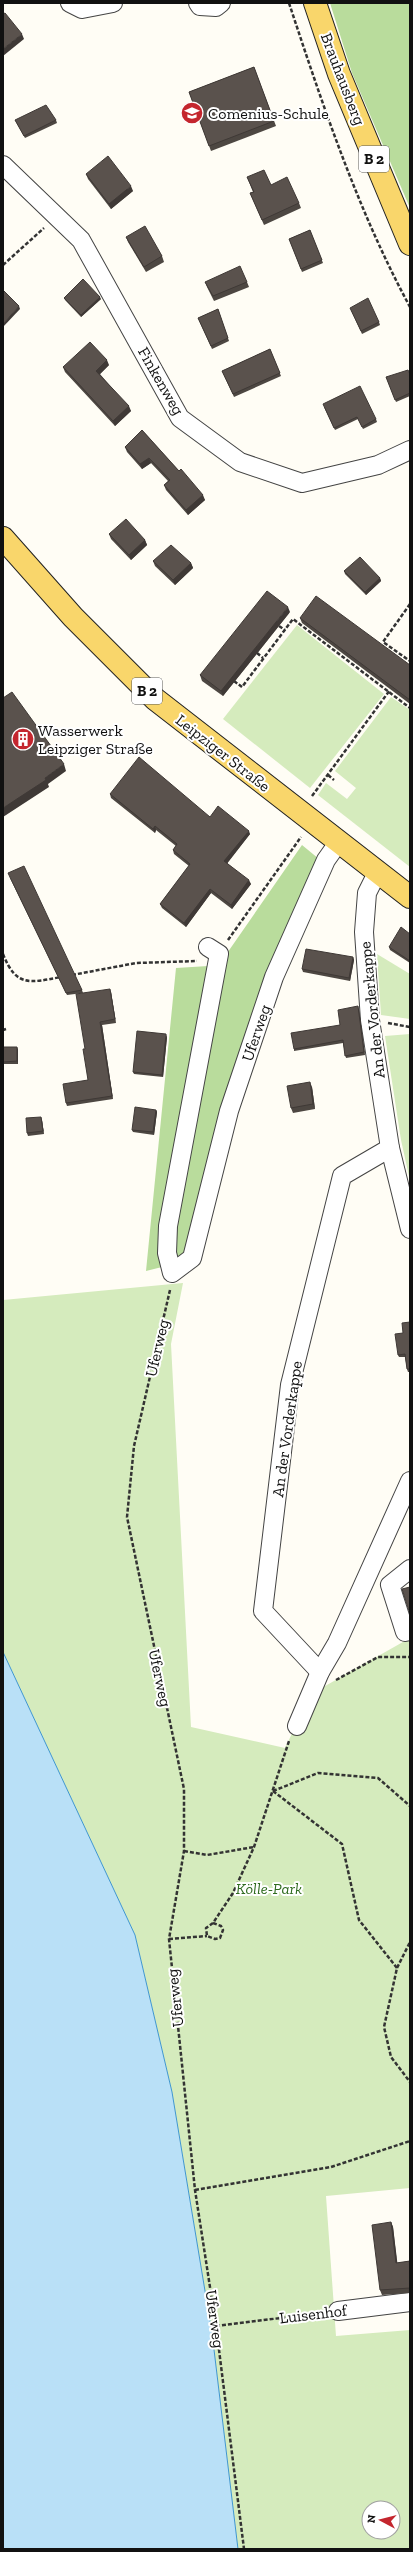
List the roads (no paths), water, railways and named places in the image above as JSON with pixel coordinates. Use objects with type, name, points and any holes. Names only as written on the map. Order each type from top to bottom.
[{"type":"main road","name":"Brauhausberg","points":[[316,3],[339,74],[410,244]]},
{"type":"main road","name":"Leipziger Straße","points":[[3,538],[72,616],[155,699],[410,898]]},
{"type":"street","points":[[70,3],[82,9],[113,3]]},
{"type":"street","points":[[198,3],[200,6],[216,7],[221,3]]},
{"type":"street","name":"Finkenweg","points":[[3,165],[81,240],[180,418],[240,462],[302,483],[378,465],[410,450]]},
{"type":"street","name":"Uferweg","points":[[214,950],[168,1226],[167,1253],[172,1273],[192,1258],[230,1111],[274,977],[326,860],[338,843]]},
{"type":"street","name":"An der Vorderkappe","points":[[377,873],[367,893],[364,932],[370,1020],[390,1148],[410,1229]]},
{"type":"street","name":"An der Vorderkappe","points":[[320,1672],[263,1611],[290,1385],[342,1176],[390,1148]]},
{"type":"street","points":[[297,1726],[320,1672],[337,1643],[410,1480]]},
{"type":"street","points":[[410,1569],[390,1585],[405,1632],[410,1631]]},
{"type":"street","name":"Luisenhof","points":[[338,2311],[410,2302]]},
{"type":"water","points":[[3,1652],[135,1935],[172,2092],[212,2333],[238,2549],[3,2549]]},
{"type":"place","name":"Comenius-Schule","points":[[192,113]]},
{"type":"place","name":"Wasserwerk Leipziger Straße","points":[[23,739]]},
{"type":"park label","name":"Kölle-Park","points":[[269,1888]]}]
